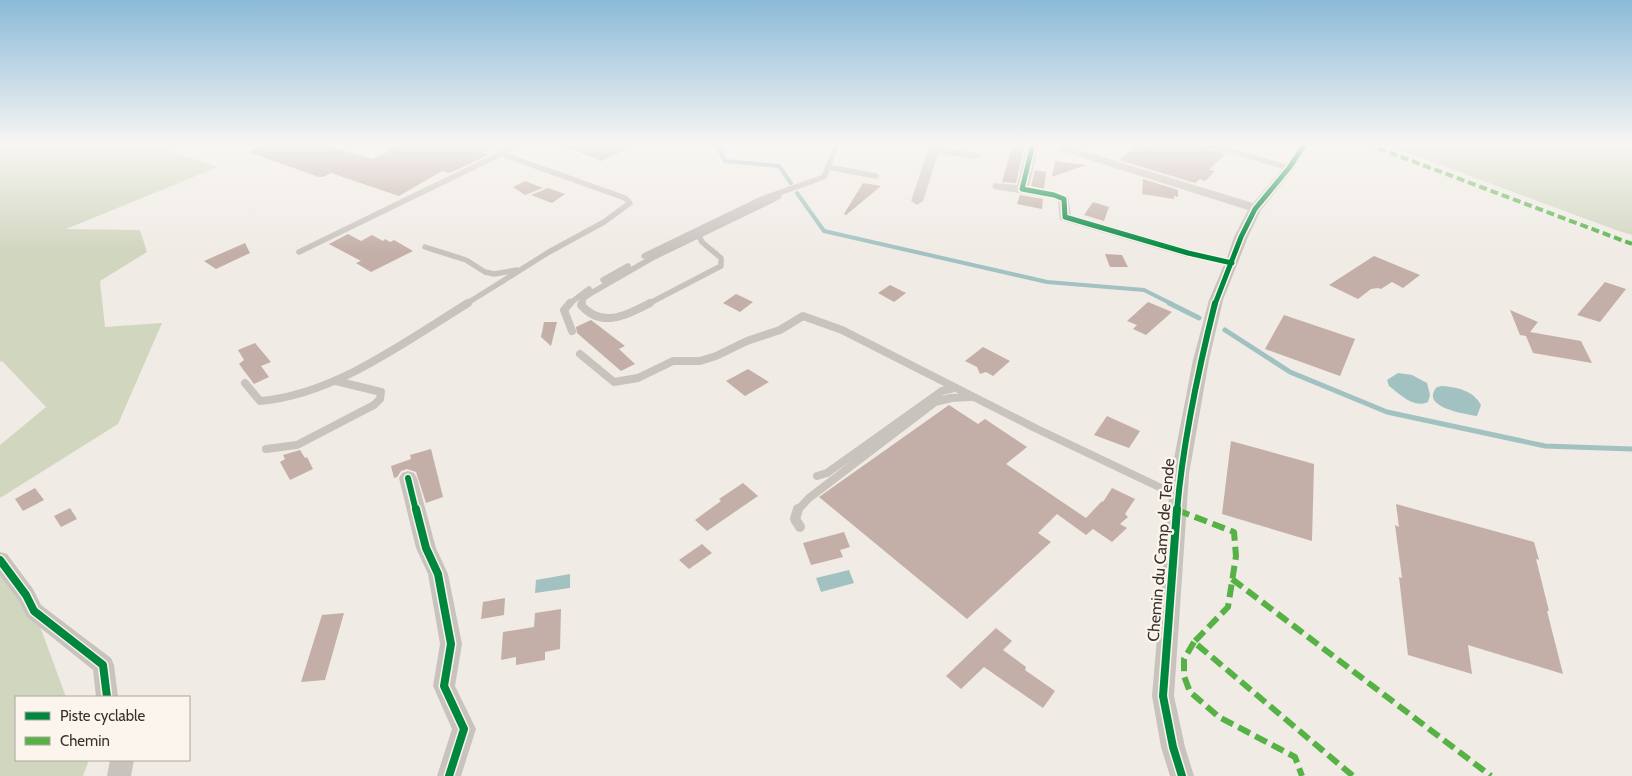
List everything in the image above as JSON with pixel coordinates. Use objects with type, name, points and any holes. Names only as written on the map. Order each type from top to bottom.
[{"type":"street","points":[[917,201],[924,180]]},
{"type":"street","points":[[1022,190],[1024,180]]},
{"type":"street","points":[[1161,180],[1255,211]]},
{"type":"street","name":"Chemin du Camp de Tende","points":[[1182,776],[1173,747],[1163,696],[1180,474],[1201,360],[1216,300],[1241,237],[1255,211],[1280,180]]},
{"type":"street","points":[[1154,182],[1180,188],[1189,197],[1255,211]]},
{"type":"street","points":[[998,186],[1054,195],[1064,199],[1065,217],[1188,253],[1232,263]]},
{"type":"street","points":[[408,478],[426,548],[438,574],[451,644],[444,686],[464,729],[449,776]]},
{"type":"street","points":[[0,560],[26,595],[34,611],[103,665],[107,696]]},
{"type":"street","points":[[119,776],[122,761]]},
{"type":"lane","points":[[299,252],[446,180]]},
{"type":"lane","points":[[245,383],[260,402],[276,402],[293,398],[336,381],[439,322],[617,213],[630,203],[625,198],[575,180]]},
{"type":"lane","points":[[572,331],[564,310],[573,300],[588,290],[653,251],[762,199],[815,180]]},
{"type":"lane","points":[[699,236],[702,242],[721,258],[721,266],[623,317],[595,316],[586,312],[581,305],[584,298],[593,292],[652,258],[772,200],[779,196],[779,193]]},
{"type":"lane","points":[[425,247],[466,260],[485,272],[494,274],[522,270]]},
{"type":"lane","points":[[580,354],[614,382],[638,378],[672,361],[700,361],[716,356],[780,330],[803,316],[842,330],[954,388],[1178,496]]},
{"type":"lane","points":[[266,449],[297,446],[374,405],[380,399],[381,392],[375,389],[336,381]]},
{"type":"lane","points":[[817,476],[827,473],[942,391],[954,388]]},
{"type":"lane","points":[[800,527],[795,519],[795,514],[800,505],[935,402],[951,398],[973,397]]},
{"type":"green space","points":[[0,180],[186,180],[66,229],[140,230],[147,252],[100,281],[105,327],[162,323],[118,424],[0,498],[0,445],[46,407],[2,361],[0,362]]},
{"type":"green space","points":[[1482,180],[1632,180],[1632,235]]},
{"type":"green space","points":[[0,562],[41,629],[66,696],[15,696],[15,761],[89,761],[83,776],[0,776]]},
{"type":"water","points":[[1398,373],[1412,375],[1427,383],[1430,395],[1428,402],[1422,404],[1412,402],[1389,386],[1387,380]]},
{"type":"water","points":[[1437,387],[1453,387],[1474,396],[1481,405],[1477,416],[1454,411],[1434,400],[1433,394]]},
{"type":"water","points":[[849,570],[854,583],[821,592],[816,578]]},
{"type":"water","points":[[570,574],[570,588],[535,593],[536,580]]},
{"type":"building","points":[[352,180],[426,180],[399,196]]},
{"type":"building","points":[[1003,180],[1017,180],[1016,183],[1002,182]]},
{"type":"building","points":[[1032,180],[1045,180],[1044,189],[1031,186]]},
{"type":"building","points":[[1143,180],[1178,190],[1178,197],[1174,196],[1174,199],[1142,194]]},
{"type":"building","points":[[1186,180],[1198,180],[1195,183]]},
{"type":"building","points":[[525,181],[543,188],[525,195],[513,187]]},
{"type":"building","points":[[863,183],[881,186],[846,215],[844,214]]},
{"type":"building","points":[[548,188],[565,194],[552,203],[531,195]]},
{"type":"building","points":[[1020,195],[1043,199],[1042,209],[1017,204]]},
{"type":"building","points":[[1093,202],[1109,207],[1104,221],[1084,215]]},
{"type":"building","points":[[348,234],[361,241],[372,235],[383,241],[385,239],[390,242],[394,240],[413,251],[371,272],[356,263],[361,261],[329,244]]},
{"type":"building","points":[[245,243],[250,253],[216,269],[204,261]]},
{"type":"building","points":[[1105,254],[1122,255],[1128,267],[1110,267]]},
{"type":"building","points":[[1374,256],[1420,275],[1403,288],[1392,282],[1381,289],[1371,289],[1358,299],[1329,285]]},
{"type":"building","points":[[1605,282],[1626,289],[1600,322],[1577,315]]},
{"type":"building","points":[[890,285],[906,293],[894,302],[878,293]]},
{"type":"building","points":[[736,294],[753,302],[740,312],[723,303]]},
{"type":"building","points":[[1148,302],[1172,312],[1146,335],[1133,329],[1137,325],[1127,321]]},
{"type":"building","points":[[1510,310],[1538,322],[1530,332],[1581,341],[1592,363],[1533,353],[1526,336],[1520,335]]},
{"type":"building","points":[[1284,315],[1355,339],[1340,376],[1265,349]]},
{"type":"building","points":[[591,320],[625,346],[619,349],[635,364],[621,371],[577,333],[576,327]]},
{"type":"building","points":[[544,322],[557,322],[551,346],[541,337]]},
{"type":"building","points":[[255,343],[271,362],[261,366],[269,377],[254,384],[239,364],[244,360],[238,350]]},
{"type":"building","points":[[983,347],[1010,361],[993,376],[986,372],[980,374],[977,367],[965,361]]},
{"type":"building","points":[[748,369],[769,382],[745,396],[726,381]]},
{"type":"building","points":[[949,405],[978,424],[985,419],[1027,447],[1006,464],[1086,518],[1103,502],[1112,488],[1135,499],[1125,514],[1128,517],[1120,524],[1127,528],[1112,542],[1093,529],[1086,535],[1057,514],[1038,533],[1051,542],[967,619],[819,497]]},
{"type":"building","points":[[1107,416],[1140,431],[1129,448],[1094,435]]},
{"type":"building","points":[[1231,441],[1314,464],[1312,541],[1222,514]]},
{"type":"building","points":[[431,449],[443,497],[426,503],[416,472],[407,469],[401,471],[394,478],[391,466],[411,459],[410,455]]},
{"type":"building","points":[[300,450],[305,458],[307,457],[313,469],[290,480],[280,462],[285,459],[283,455]]},
{"type":"building","points":[[743,483],[758,496],[707,531],[695,520],[721,501],[719,499]]},
{"type":"building","points":[[35,488],[44,500],[23,511],[15,499]]},
{"type":"building","points":[[1396,504],[1534,542],[1539,560],[1536,559],[1549,611],[1547,611],[1563,674],[1468,645],[1472,674],[1408,655],[1399,577],[1402,578],[1395,525],[1399,527]]},
{"type":"building","points":[[70,508],[77,519],[61,527],[54,516]]},
{"type":"building","points":[[844,532],[850,547],[840,550],[843,557],[811,565],[803,543]]},
{"type":"building","points":[[702,544],[712,553],[689,569],[679,560]]},
{"type":"building","points":[[505,598],[504,615],[481,619],[483,602]]},
{"type":"building","points":[[561,609],[560,649],[545,652],[545,660],[516,665],[516,657],[501,660],[503,632],[534,627],[535,613]]},
{"type":"building","points":[[344,613],[325,680],[301,682],[322,615]]},
{"type":"building","points":[[996,628],[1012,641],[1003,650],[1026,667],[1025,670],[1055,691],[1043,708],[984,667],[961,689],[946,676]]},
{"type":"waterway","points":[[797,193],[824,231],[1047,282],[1144,290],[1172,304]]},
{"type":"waterway","points":[[1169,303],[1199,318]]},
{"type":"waterway","points":[[1225,330],[1290,372],[1387,412],[1545,446],[1632,449]]},
{"type":"marked path","points":[[1463,180],[1632,244]]},
{"type":"marked path","points":[[1177,510],[1234,532],[1236,556],[1228,607],[1194,642],[1353,776]]},
{"type":"marked path","points":[[1232,579],[1491,776]]},
{"type":"marked path","points":[[1194,642],[1184,659],[1184,676],[1190,692],[1219,717],[1295,757],[1302,776]]},
{"type":"cycle path","points":[[1024,180],[1022,189],[1054,195],[1064,199],[1065,217],[1188,253],[1232,263]]},
{"type":"cycle path","points":[[1182,776],[1173,747],[1163,696],[1180,474],[1201,360],[1216,300],[1241,237],[1255,209],[1279,180]]},
{"type":"cycle path","points":[[408,478],[426,548],[438,574],[451,644],[444,686],[464,729],[449,776]]},
{"type":"cycle path","points":[[0,560],[26,595],[34,611],[103,665],[107,696]]}]
